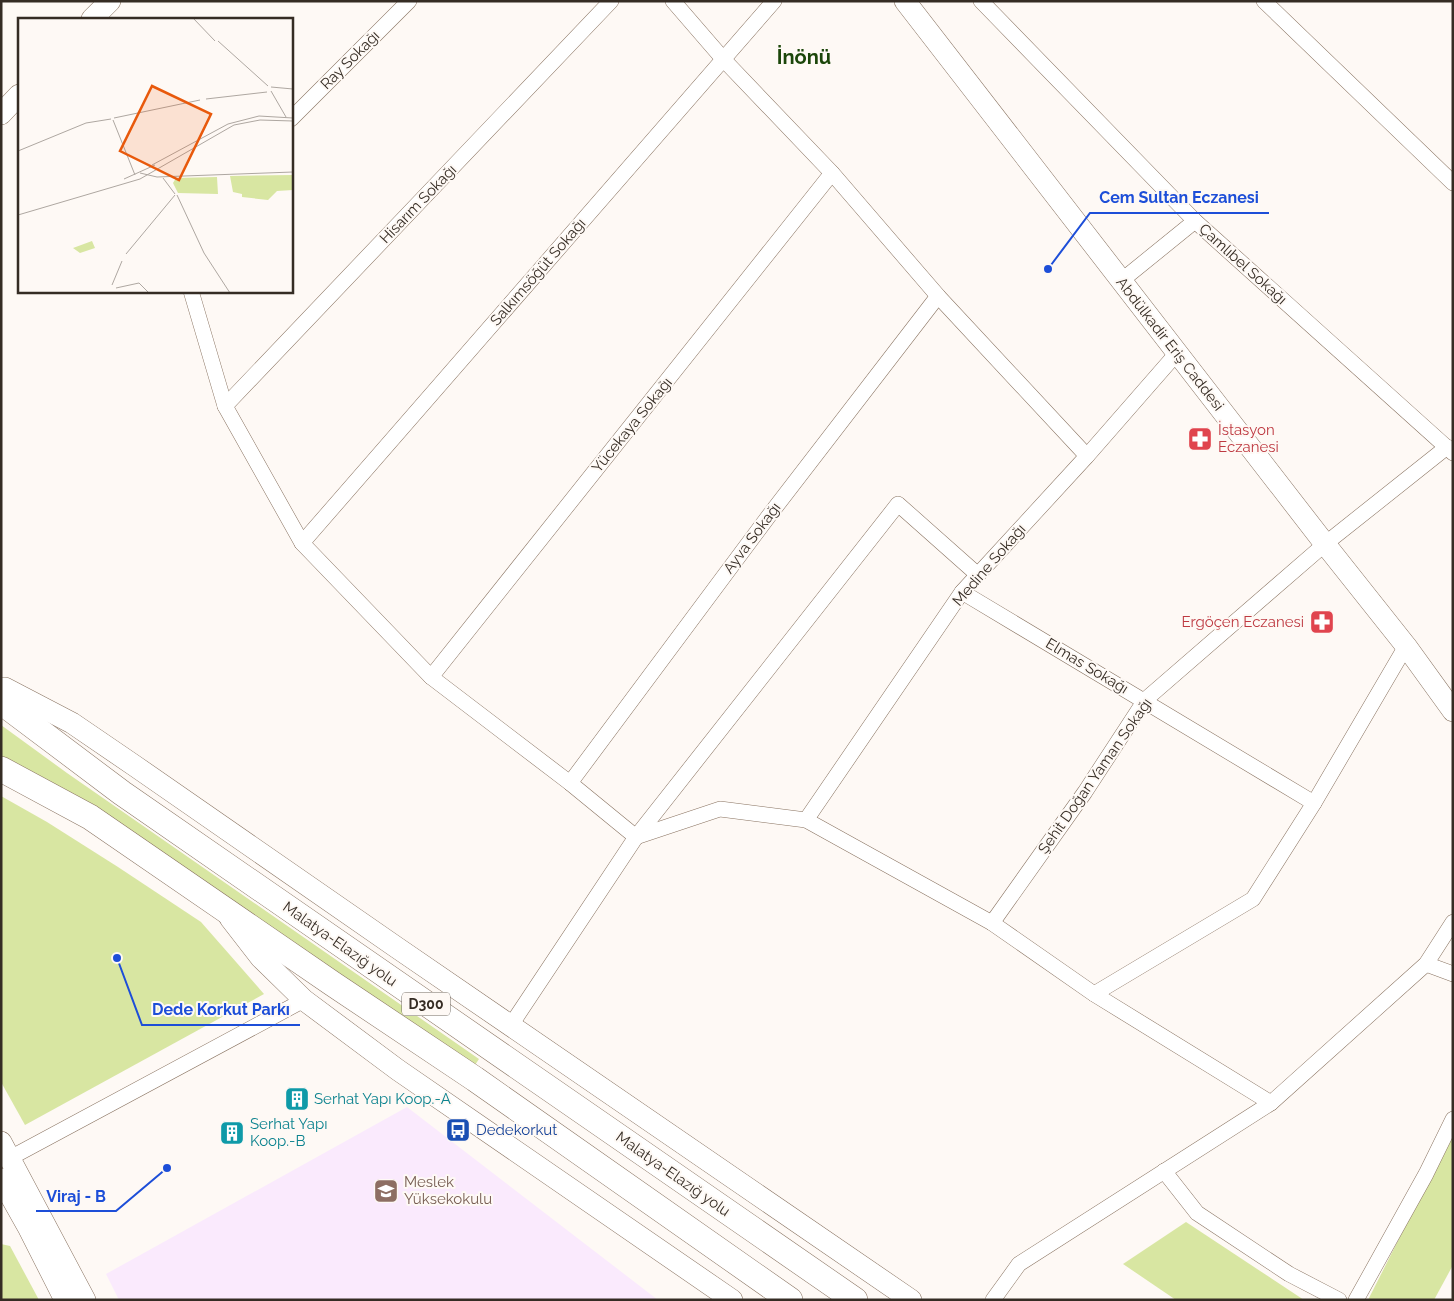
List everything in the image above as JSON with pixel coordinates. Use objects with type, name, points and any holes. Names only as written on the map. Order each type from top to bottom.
[{"type":"highway","name":"Malatya-Elazığ yolu","points":[[1,702],[130,798],[855,1300]]},
{"type":"highway","name":"D300","points":[[1,769],[90,817],[475,1079],[790,1300]]},
{"type":"main road","points":[[93,18],[110,1]]},
{"type":"main road","name":"Abdülkadir Eriş Caddesi","points":[[905,1],[1406,646],[1453,711]]},
{"type":"main road","points":[[1,114],[18,96]]},
{"type":"main road","points":[[1,688],[5,688],[72,723],[911,1300]]},
{"type":"main road","points":[[222,908],[262,958],[304,1000],[398,1070],[732,1300]]},
{"type":"main road","points":[[6,1150],[85,1300]]},
{"type":"main road","points":[[1,1179],[65,1300]]},
{"type":"main road","points":[[1,1213],[28,1227]]},
{"type":"street","name":"Ray Sokağı","points":[[292,118],[409,1]]},
{"type":"street","name":"Hisarım Sokağı","points":[[225,406],[611,1]]},
{"type":"street","points":[[673,1],[724,60],[832,174],[938,296],[1087,456]]},
{"type":"street","name":"Salkımsöğüt Sokağı","points":[[302,543],[774,1]]},
{"type":"street","name":"Çamlıbel Sokağı","points":[[981,1],[1195,221],[1450,450]]},
{"type":"street","points":[[1264,1],[1453,183]]},
{"type":"street","name":"Yücekaya Sokağı","points":[[431,677],[832,174]]},
{"type":"street","points":[[1121,281],[1195,221]]},
{"type":"street","points":[[191,292],[225,406],[302,543],[431,677],[570,782],[636,837]]},
{"type":"street","name":"Ayva Sokağı","points":[[570,782],[771,513],[938,296]]},
{"type":"street","name":"Medine Sokağı","points":[[806,820],[962,592],[1087,456],[1177,353]]},
{"type":"street","name":"Şehit Doğan Yaman Sokağı","points":[[992,923],[1085,792],[1145,700],[1325,544],[1450,450]]},
{"type":"street","points":[[511,1025],[636,837],[898,504],[978,575]]},
{"type":"street","name":"Elmas Sokağı","points":[[962,592],[1314,803]]},
{"type":"street","points":[[1094,994],[1253,898],[1314,803],[1406,646]]},
{"type":"street","points":[[636,837],[720,809],[806,820],[992,923],[1094,994],[1271,1103]]},
{"type":"street","points":[[992,1300],[1019,1264],[1271,1103],[1426,964],[1453,922]]},
{"type":"street","points":[[1426,964],[1453,974]]},
{"type":"street","points":[[6,1150],[304,1000]]},
{"type":"street","points":[[1356,1300],[1426,1174],[1453,1119]]},
{"type":"street","points":[[1164,1172],[1197,1213],[1289,1274],[1339,1300]]},
{"type":"shaded area","name":"Meslek Yüksekokulu","points":[[407,1107],[658,1300],[119,1300],[106,1274]]},
{"type":"green space","points":[[1,725],[67,773],[479,1059],[473,1068],[76,800],[1,757]]},
{"type":"green space","points":[[1,796],[47,822],[201,922],[264,994],[25,1125],[1,1082]]},
{"type":"green space","points":[[1453,1132],[1453,1265],[1434,1300],[1368,1300]]},
{"type":"green space","points":[[1186,1222],[1304,1300],[1176,1300],[1123,1264]]},
{"type":"green space","points":[[1,1244],[10,1246],[39,1300],[2,1300]]},
{"type":"place","name":"Cem Sultan Eczanesi","points":[[1048,269]]},
{"type":"place","name":"İstasyon Eczanesi","points":[[1200,439]]},
{"type":"place","name":"Ergöçen Eczanesi","points":[[1322,622]]},
{"type":"place","name":"Dede Korkut Parkı","points":[[117,958]]},
{"type":"place","name":"Serhat Yapı Koop.-A","points":[[297,1099]]},
{"type":"place","name":"Dedekorkut","points":[[458,1130]]},
{"type":"place","name":"Serhat Yapı Koop.-B","points":[[232,1133]]},
{"type":"place","name":"Viraj - B","points":[[167,1168]]},
{"type":"place","name":"Meslek Yüksekokulu","points":[[386,1191]]},
{"type":"district","name":"İnönü","points":[[804,57]]}]
